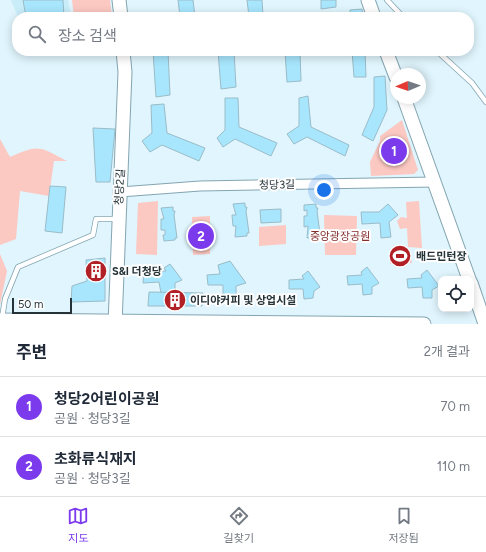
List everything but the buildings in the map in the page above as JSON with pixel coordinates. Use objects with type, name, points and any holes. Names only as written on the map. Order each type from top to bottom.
[{"type":"street","points":[[119,0],[120,12]]},
{"type":"street","points":[[369,0],[373,12]]},
{"type":"street","name":"청당2길","points":[[115,323],[125,72],[123,56]]},
{"type":"street","points":[[388,56],[393,68]]},
{"type":"street","points":[[406,104],[468,276]]},
{"type":"street","name":"청당3길","points":[[120,192],[200,186],[435,182]]},
{"type":"street","points":[[474,292],[486,324]]},
{"type":"street","points":[[1,320],[115,323],[424,324]]},
{"type":"lane","points":[[387,0],[398,12]]},
{"type":"lane","points":[[442,56],[472,83],[486,102]]},
{"type":"lane","points":[[1,320],[5,299],[18,267],[93,235],[96,220],[118,219]]},
{"type":"shaded area","points":[[11,0],[68,0],[70,12],[16,12]]},
{"type":"green space","points":[[72,0],[110,0],[111,12],[73,12]]},
{"type":"green space","points":[[402,120],[418,170],[414,174],[371,176],[370,162],[380,141],[380,136]]},
{"type":"green space","points":[[0,139],[10,157],[27,150],[39,148],[67,161],[54,161],[49,196],[20,191],[16,239],[0,245]]},
{"type":"green space","points":[[158,201],[157,255],[136,254],[138,203]]},
{"type":"green space","points":[[419,201],[422,248],[408,247],[407,228],[400,229],[397,221],[401,217],[407,218],[406,202]]},
{"type":"green space","name":"중앙광장공원","points":[[324,215],[357,216],[356,255],[325,255]]},
{"type":"green space","points":[[210,216],[210,254],[193,255],[192,217]]},
{"type":"green space","points":[[286,225],[286,244],[259,246],[259,227]]},
{"type":"green space","name":"배드민턴장","points":[[390,250],[409,250],[412,263],[390,264]]},
{"type":"green space","points":[[0,254],[7,271],[0,305]]},
{"type":"place","name":"청당2어린이공원","points":[[394,151]]},
{"type":"place","name":"초화류식재지","points":[[201,236]]},
{"type":"place","name":"배드민턴장","points":[[400,256]]},
{"type":"place","name":"S&I 더청당","points":[[96,271]]},
{"type":"place","name":"이디야커피 및 상업시설","points":[[175,300]]}]
